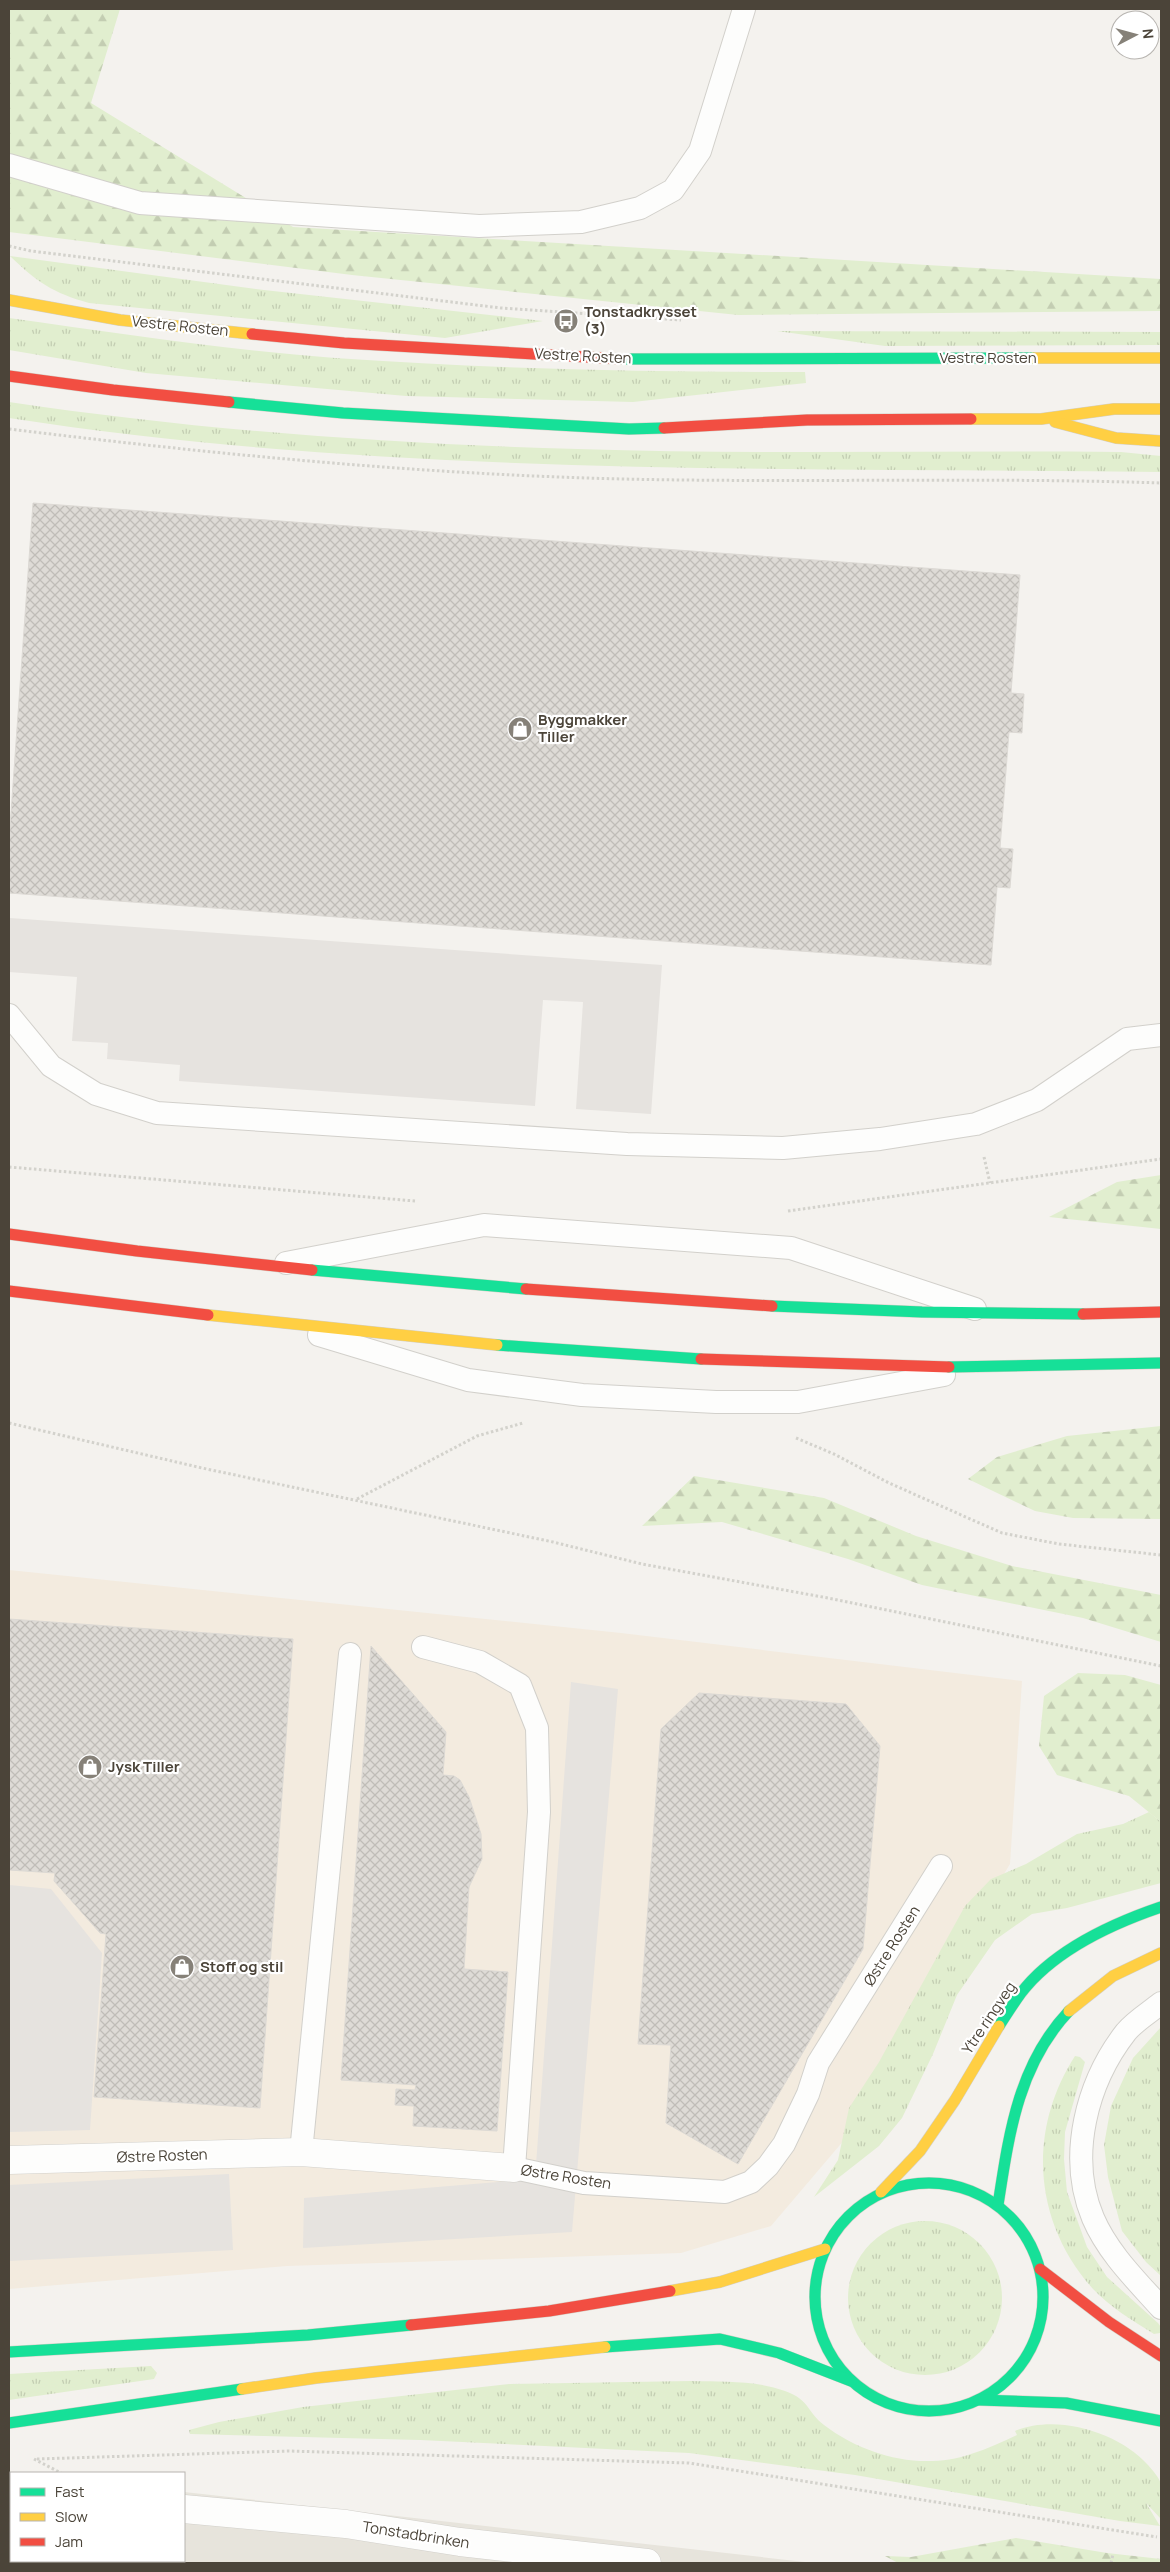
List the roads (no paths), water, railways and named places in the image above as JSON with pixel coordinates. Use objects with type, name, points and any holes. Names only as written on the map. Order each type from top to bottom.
[{"type":"main road","name":"Vestre Rosten","points":[[9,300],[120,320],[344,343],[622,359],[1161,358]]},
{"type":"main road","points":[[9,376],[113,390],[343,413],[628,429],[707,428],[807,420],[1041,419],[1114,409],[1161,409]]},
{"type":"main road","points":[[1041,419],[1116,438],[1161,440]]},
{"type":"main road","points":[[9,1234],[391,1278],[597,1295],[749,1305],[988,1313],[1081,1315],[1161,1312]]},
{"type":"main road","points":[[9,1291],[274,1322],[588,1353],[742,1361],[986,1367],[1079,1367],[1161,1363]]},
{"type":"main road","name":"Ytre ringveg","points":[[881,2192],[920,2152],[955,2100],[986,2044],[1022,1992],[1067,1950],[1126,1919],[1161,1907]]},
{"type":"main road","points":[[998,2205],[1009,2134],[1028,2073],[1047,2037],[1088,1992],[1138,1961],[1161,1953]]},
{"type":"main road","points":[[9,2424],[316,2378],[640,2342],[720,2339],[779,2353],[851,2381],[879,2400],[912,2410],[946,2410],[979,2400],[1010,2378],[1033,2346],[1043,2308],[1040,2269],[1024,2233],[998,2205],[971,2190],[941,2183],[911,2183],[881,2192],[858,2206],[839,2226],[825,2249],[815,2284],[816,2320],[829,2353],[851,2381]]},
{"type":"main road","points":[[9,2352],[308,2335],[549,2311],[720,2282],[825,2249]]},
{"type":"main road","points":[[1040,2269],[1108,2322],[1161,2356]]},
{"type":"main road","points":[[979,2400],[1066,2403],[1161,2422]]},
{"type":"street","name":"Østre Rosten","points":[[9,2160],[301,2152],[514,2168]]},
{"type":"street","name":"Tonstadbrinken","points":[[185,2509],[346,2524],[460,2542],[647,2563]]},
{"type":"lane","points":[[9,165],[140,203],[479,226],[581,222],[640,208],[673,190],[700,151],[744,9]]},
{"type":"lane","points":[[9,1015],[51,1066],[96,1094],[157,1113],[628,1144],[783,1148],[880,1139],[976,1124],[1037,1100],[1127,1039],[1161,1035]]},
{"type":"lane","points":[[272,1265],[484,1226],[791,1248],[988,1313]]},
{"type":"lane","points":[[274,1322],[468,1380],[582,1395],[716,1402],[798,1402],[986,1367]]},
{"type":"lane","points":[[423,1648],[480,1662],[520,1685],[537,1728],[540,1812],[514,2168]]},
{"type":"lane","points":[[301,2152],[350,1654]]},
{"type":"lane","name":"Østre Rosten","points":[[514,2168],[584,2182],[725,2192],[751,2182],[768,2166],[784,2144],[808,2094],[818,2063],[941,1866]]},
{"type":"lane","points":[[1161,2003],[1127,2031],[1100,2073],[1086,2110],[1082,2155],[1084,2187],[1093,2218],[1115,2256],[1161,2308]]},
{"type":"place","name":"Tonstadkrysset (3)","points":[[566,321]]},
{"type":"place","name":"Byggmakker Tiller","points":[[520,729]]},
{"type":"place","name":"Jysk Tiller","points":[[90,1767]]},
{"type":"place","name":"Stoff og stil","points":[[182,1967]]}]
